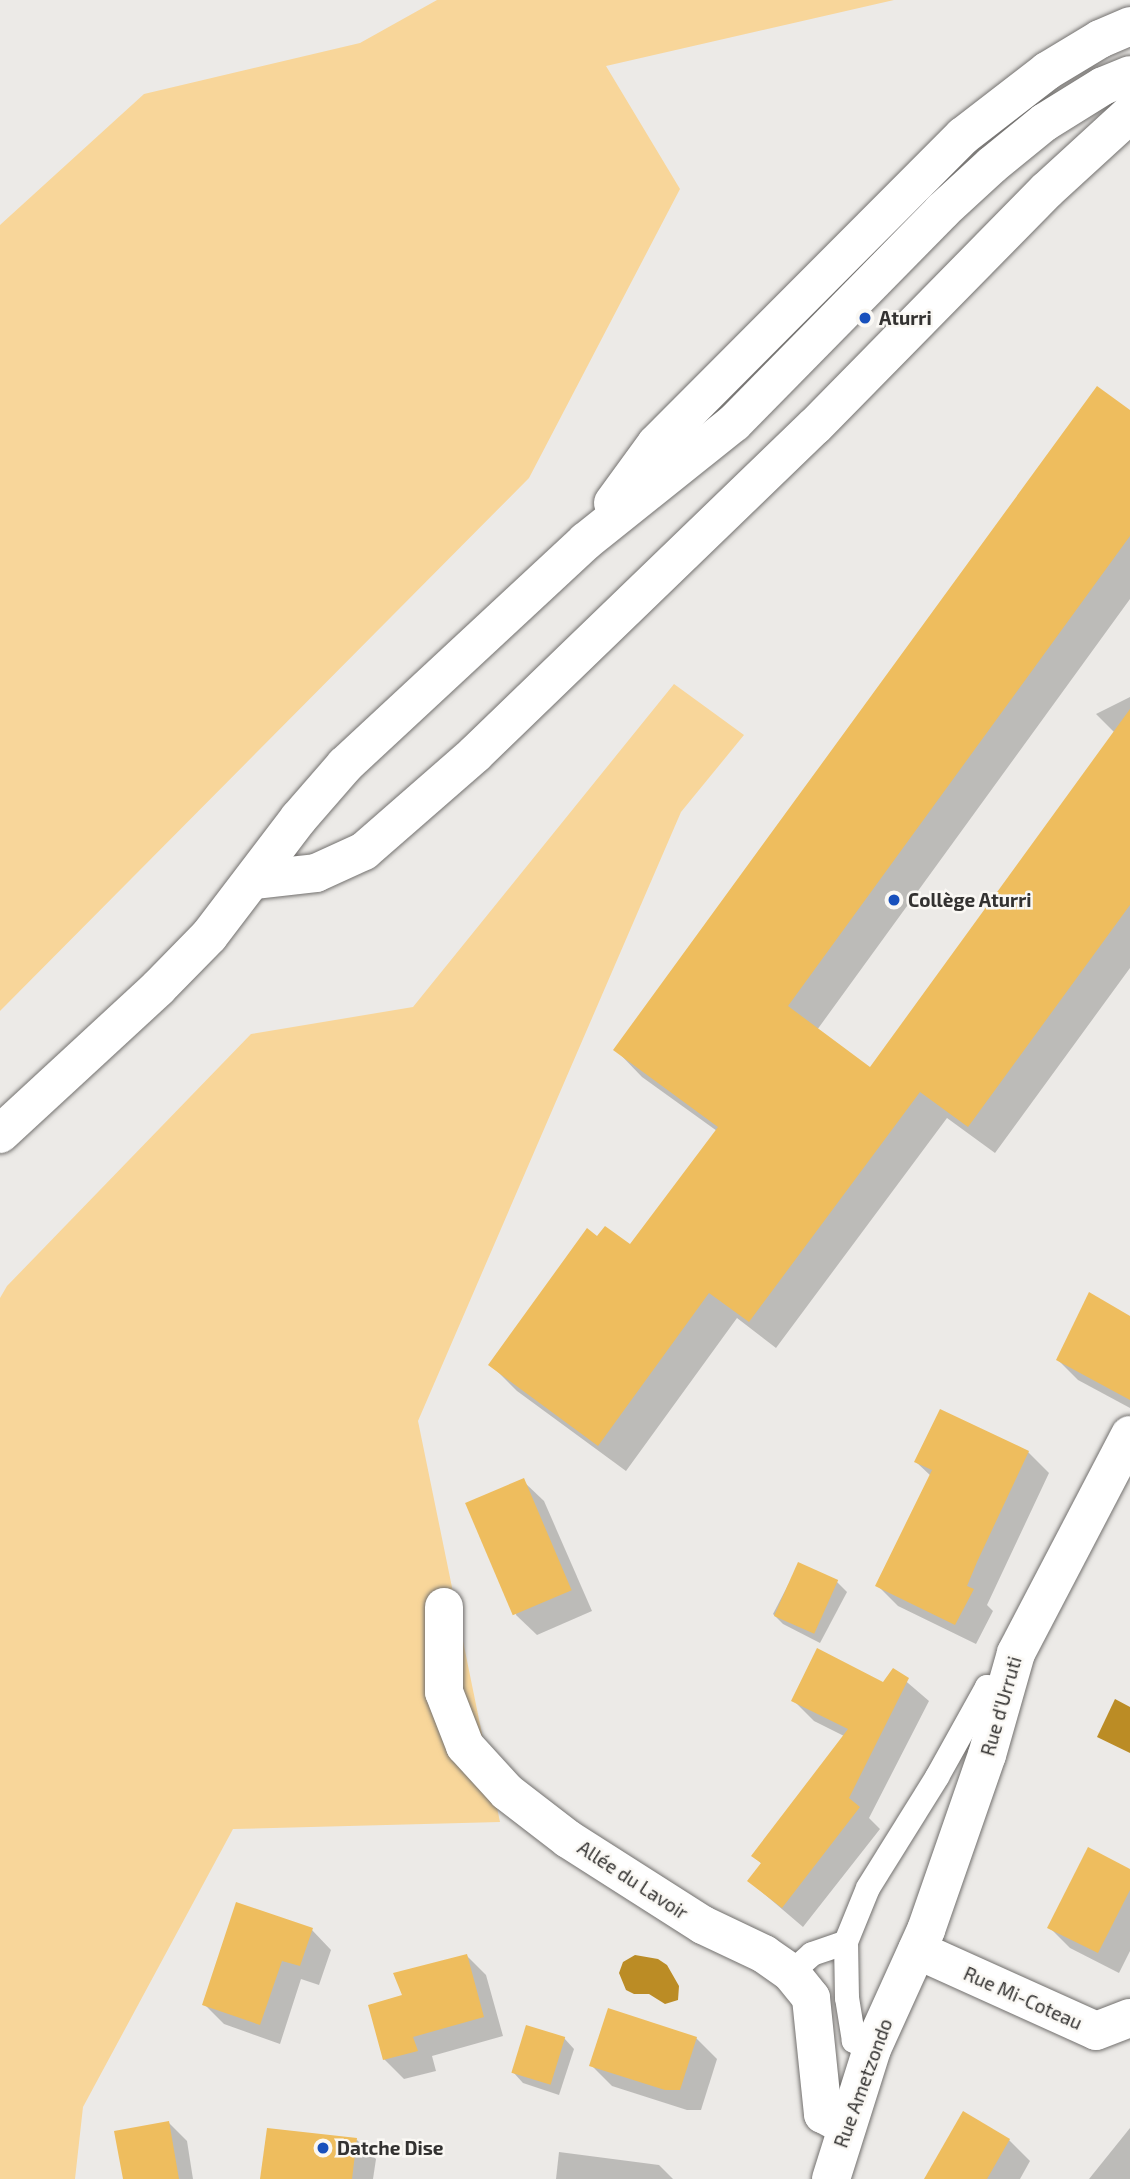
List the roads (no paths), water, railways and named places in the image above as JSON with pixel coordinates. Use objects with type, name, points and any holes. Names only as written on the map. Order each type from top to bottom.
[{"type":"street","points":[[586,541],[656,444],[963,136],[1047,71],[1100,39],[1130,26]]},
{"type":"street","points":[[0,1134],[158,988],[209,936],[254,880],[299,817],[345,765],[586,541],[734,422],[942,211],[992,165],[1045,122],[1102,86],[1130,75]]},
{"type":"street","points":[[254,880],[316,873],[364,851],[485,745],[816,426],[1047,190],[1130,114]]},
{"type":"street","name":"Rue d'Urruti","points":[[917,1950],[988,1755],[1016,1653],[1130,1436]]},
{"type":"street","name":"Allée du Lavoir","points":[[444,1608],[444,1692],[466,1746],[507,1792],[568,1839],[703,1925],[764,1954],[791,1973],[811,1997],[823,2115],[847,2127]]},
{"type":"street","name":"Rue Mi-Coteau","points":[[917,1950],[1096,2031],[1130,2018]]},
{"type":"street","name":"Rue Ametzondo","points":[[831,2179],[872,2049],[917,1950]]},
{"type":"lane","points":[[872,2049],[855,2040],[847,1998],[846,1942],[867,1888],[937,1777],[987,1687],[1003,1694]]},
{"type":"lane","points":[[791,1973],[812,1954],[846,1942]]},
{"type":"place","name":"Aturri","points":[[865,318]]},
{"type":"place","name":"Collège Aturri","points":[[894,900]]},
{"type":"place","name":"Datche Dise","points":[[323,2148]]}]
